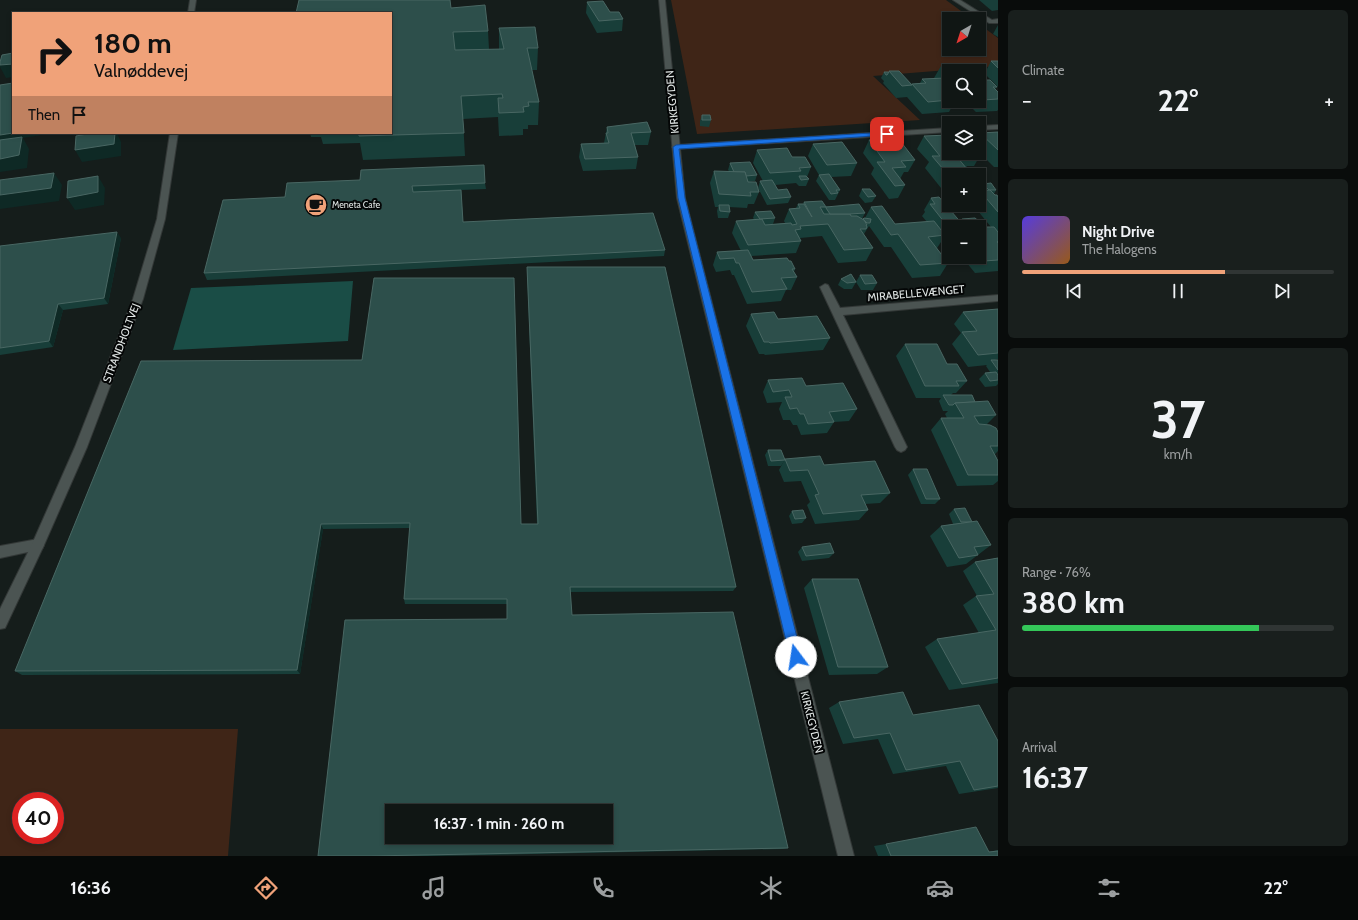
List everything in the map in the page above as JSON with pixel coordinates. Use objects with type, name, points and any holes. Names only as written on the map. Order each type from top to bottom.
[{"type":"street","points":[[191,12],[193,0]]},
{"type":"street","name":"KIRKEGYDEN","points":[[662,0],[681,198],[846,856]]},
{"type":"street","points":[[956,0],[991,22],[998,21]]},
{"type":"street","points":[[986,128],[998,127]]},
{"type":"street","points":[[676,147],[942,130]]},
{"type":"street","name":"STRANDHOLTVEJ","points":[[0,623],[38,545],[81,447],[138,299],[161,219],[174,134]]},
{"type":"street","points":[[825,287],[901,447]]},
{"type":"street","name":"MIRABELLEVÆNGET","points":[[837,312],[998,298]]},
{"type":"street","points":[[0,552],[38,545]]},
{"type":"shaded area","points":[[671,0],[946,0],[962,12],[942,12],[942,56],[986,56],[986,29],[998,38],[998,66],[986,67],[986,64],[942,64],[942,70],[873,76],[920,120],[697,134]]},
{"type":"shaded area","points":[[353,281],[348,341],[173,350],[191,288]]},
{"type":"shaded area","points":[[0,729],[238,729],[228,856],[0,856]]},
{"type":"building","points":[[299,0],[450,0],[451,8],[485,5],[488,31],[453,32],[455,50],[504,49],[499,28],[535,27],[538,48],[527,48],[539,102],[528,102],[529,106],[523,107],[524,112],[499,113],[498,98],[503,98],[502,94],[461,96],[464,133],[359,136],[359,134],[392,134],[392,12],[296,12]]},
{"type":"building","points":[[603,1],[610,12],[619,12],[623,19],[599,21],[587,2]]},
{"type":"building","points":[[12,53],[12,64],[0,65],[2,55]]},
{"type":"building","points":[[991,61],[998,61],[998,68]]},
{"type":"building","points":[[889,71],[899,71],[912,85],[902,86]]},
{"type":"building","points":[[942,78],[942,101],[928,102],[912,84],[926,83],[922,79]]},
{"type":"building","points":[[986,80],[990,80],[997,87],[993,87],[998,92],[998,99],[986,100]]},
{"type":"building","points":[[12,83],[12,133],[0,135],[0,85]]},
{"type":"building","points":[[702,115],[710,115],[711,120],[702,120]]},
{"type":"building","points":[[647,122],[651,132],[631,133],[638,157],[585,159],[581,144],[609,143],[606,133],[608,133],[607,127]]},
{"type":"building","points":[[998,132],[998,150],[986,139],[986,133]]},
{"type":"building","points":[[87,134],[115,134],[114,144],[75,150],[76,136]]},
{"type":"building","points":[[942,135],[942,160],[960,160],[966,168],[942,168],[932,156],[940,156],[924,136]]},
{"type":"building","points":[[22,137],[19,155],[0,159],[0,140]]},
{"type":"building","points":[[898,138],[915,160],[901,161],[906,167],[892,168],[905,185],[895,186],[877,162],[885,162],[869,140]]},
{"type":"building","points":[[842,142],[857,163],[827,165],[813,144]]},
{"type":"building","points":[[787,148],[792,157],[805,157],[811,167],[799,168],[801,171],[770,173],[757,150]]},
{"type":"building","points":[[750,162],[757,175],[746,176],[745,172],[734,172],[730,163]]},
{"type":"building","points":[[484,165],[485,183],[412,186],[413,192],[461,190],[463,222],[653,213],[665,250],[204,273],[223,200],[285,197],[287,183],[360,180],[361,170]]},
{"type":"building","points":[[714,171],[745,172],[748,182],[756,182],[759,192],[750,192],[751,196],[719,194]]},
{"type":"building","points":[[54,173],[51,188],[0,195],[0,180]]},
{"type":"building","points":[[829,174],[840,190],[836,190],[838,193],[831,194],[819,175]]},
{"type":"building","points":[[98,176],[98,192],[67,198],[68,181]]},
{"type":"building","points":[[799,176],[806,176],[809,179],[801,180]]},
{"type":"building","points":[[772,180],[778,190],[787,189],[791,197],[770,199],[760,181]]},
{"type":"building","points":[[991,183],[996,190],[989,190],[986,187],[986,184]]},
{"type":"building","points":[[862,189],[870,189],[876,196],[868,197]]},
{"type":"building","points":[[986,190],[990,190],[997,195],[998,212],[986,198]]},
{"type":"building","points":[[939,197],[942,200],[942,212],[952,212],[959,220],[943,220],[930,204],[935,204],[931,198]]},
{"type":"building","points":[[822,201],[826,207],[820,207],[824,214],[850,214],[851,216],[857,216],[864,220],[867,227],[866,229],[860,229],[873,248],[844,250],[828,224],[800,226],[801,229],[795,230],[801,241],[748,245],[736,221],[762,219],[765,225],[797,224],[789,209],[800,208],[798,204],[804,204],[812,217],[804,202]]},
{"type":"building","points":[[859,204],[865,213],[830,214],[826,208],[826,207]]},
{"type":"building","points":[[719,205],[729,205],[730,212],[720,211]]},
{"type":"building","points":[[882,206],[895,224],[934,221],[942,231],[942,235],[928,237],[942,255],[942,263],[920,265],[898,234],[891,235],[871,207]]},
{"type":"building","points":[[771,211],[775,218],[760,219],[755,212]]},
{"type":"building","points":[[975,218],[977,220],[962,219]]},
{"type":"building","points":[[863,219],[871,219],[870,223],[867,223]]},
{"type":"building","points":[[986,227],[994,227],[998,232],[998,260],[986,261]]},
{"type":"building","points":[[117,232],[104,298],[58,304],[49,341],[0,348],[0,246]]},
{"type":"building","points":[[748,250],[753,260],[787,258],[791,261],[795,269],[792,269],[797,277],[781,278],[787,289],[752,292],[739,263],[736,263],[734,258],[720,259],[717,252]]},
{"type":"building","points":[[527,267],[665,267],[736,587],[570,587],[572,615],[733,612],[788,848],[318,856],[345,620],[507,619],[507,599],[404,599],[410,523],[321,524],[297,670],[15,671],[141,361],[362,360],[374,278],[514,278],[521,524],[538,524]]},
{"type":"building","points":[[851,274],[856,282],[847,283],[841,279]]},
{"type":"building","points":[[860,275],[872,275],[877,283],[865,284]]},
{"type":"building","points":[[998,309],[998,353],[978,355],[962,332],[977,331],[963,312]]},
{"type":"building","points":[[774,312],[778,319],[817,316],[830,338],[770,343],[764,342],[751,314]]},
{"type":"building","points":[[905,344],[937,344],[947,364],[957,364],[967,381],[956,381],[959,386],[925,386]]},
{"type":"building","points":[[991,360],[998,360],[998,370]]},
{"type":"building","points":[[996,372],[998,375],[998,380],[990,381],[985,373]]},
{"type":"building","points":[[802,378],[806,386],[843,383],[857,409],[829,412],[834,422],[808,424],[804,414],[800,414],[797,408],[790,409],[785,397],[792,397],[789,390],[773,392],[768,380]]},
{"type":"building","points":[[943,395],[972,395],[975,402],[955,403],[953,405],[949,405]]},
{"type":"building","points":[[988,401],[996,415],[974,416],[979,424],[990,425],[996,428],[998,432],[998,446],[990,446],[998,461],[998,475],[968,475],[941,418],[964,418],[955,403]]},
{"type":"building","points":[[768,450],[781,450],[785,460],[771,461]]},
{"type":"building","points":[[820,456],[824,465],[875,461],[890,493],[861,495],[868,510],[823,514],[815,495],[819,494],[808,470],[790,471],[785,459]]},
{"type":"building","points":[[913,469],[927,469],[940,499],[926,499]]},
{"type":"building","points":[[965,508],[972,522],[961,522],[954,509]]},
{"type":"building","points":[[803,510],[806,518],[795,519],[792,511]]},
{"type":"building","points":[[977,521],[991,545],[974,547],[978,555],[959,558],[941,526]]},
{"type":"building","points":[[830,543],[834,553],[806,556],[802,547]]},
{"type":"building","points":[[998,558],[998,678],[962,684],[937,639],[996,630],[976,596],[994,594],[975,562]]},
{"type":"building","points":[[812,579],[858,579],[888,667],[838,667]]},
{"type":"building","points":[[903,692],[913,715],[979,705],[998,741],[998,786],[974,790],[960,761],[906,770],[890,733],[854,738],[839,702]]},
{"type":"building","points":[[976,827],[989,852],[998,851],[998,856],[891,856],[886,844]]},
{"type":"place","name":"Meneta Cafe","points":[[316,205]]},
{"type":"route","points":[[796,657],[681,198],[676,147],[887,134]]}]
